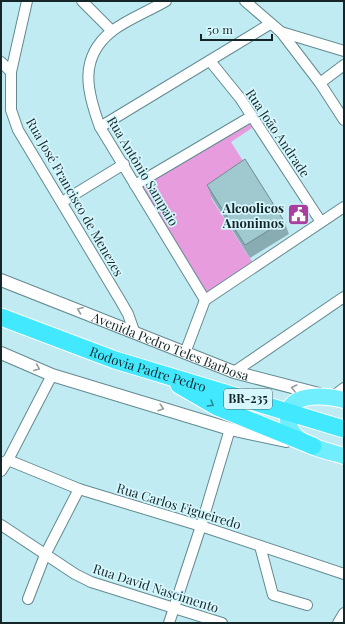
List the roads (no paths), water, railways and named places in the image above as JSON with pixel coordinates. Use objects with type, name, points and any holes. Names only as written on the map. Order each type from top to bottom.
[{"type":"highway","name":"Rodovia Padre Pedro","points":[[1,316],[115,360],[153,370],[344,429]]},
{"type":"highway","points":[[153,370],[217,407],[313,446]]},
{"type":"main road","points":[[340,395],[303,398],[294,403],[289,412],[288,426],[294,435],[313,446],[344,456]]},
{"type":"street","name":"Rua José Francisco de Menezes","points":[[27,1],[11,72],[11,110],[18,130],[120,300],[128,314],[134,331]]},
{"type":"street","points":[[82,1],[112,31],[166,1]]},
{"type":"street","points":[[145,1],[152,10]]},
{"type":"street","points":[[246,1],[270,24],[281,32],[320,83],[344,120]]},
{"type":"street","points":[[100,127],[270,24]]},
{"type":"street","name":"Rua Antônio Sampaio","points":[[112,31],[95,50],[90,65],[88,84],[90,100],[100,127],[124,164],[135,185],[205,300]]},
{"type":"street","points":[[281,32],[344,51]]},
{"type":"street","name":"Rua João Andrade","points":[[210,61],[252,116],[321,222]]},
{"type":"street","points":[[1,62],[11,72]]},
{"type":"street","points":[[320,83],[344,64]]},
{"type":"street","points":[[135,185],[252,116]]},
{"type":"street","points":[[62,202],[124,164]]},
{"type":"street","points":[[185,353],[205,300],[344,207]]},
{"type":"street","name":"Avenida Pedro Teles Barbosa","points":[[1,280],[134,331],[234,372],[340,395]]},
{"type":"street","points":[[234,372],[344,297]]},
{"type":"street","points":[[1,353],[52,375],[230,429],[313,446]]},
{"type":"street","points":[[1,471],[4,462],[52,375]]},
{"type":"street","points":[[169,623],[201,526],[230,429]]},
{"type":"street","name":"Rua Carlos Figueiredo","points":[[4,462],[79,489],[201,526],[344,574]]},
{"type":"street","points":[[28,599],[45,555],[79,489]]},
{"type":"street","name":"Rua David Nascimento","points":[[1,525],[45,555],[91,582],[222,623]]},
{"type":"street","points":[[260,546],[273,595],[307,605]]},
{"type":"street","points":[[338,623],[344,613]]},
{"type":"place","name":"Alcoolicos Anonimos","points":[[299,215]]}]
